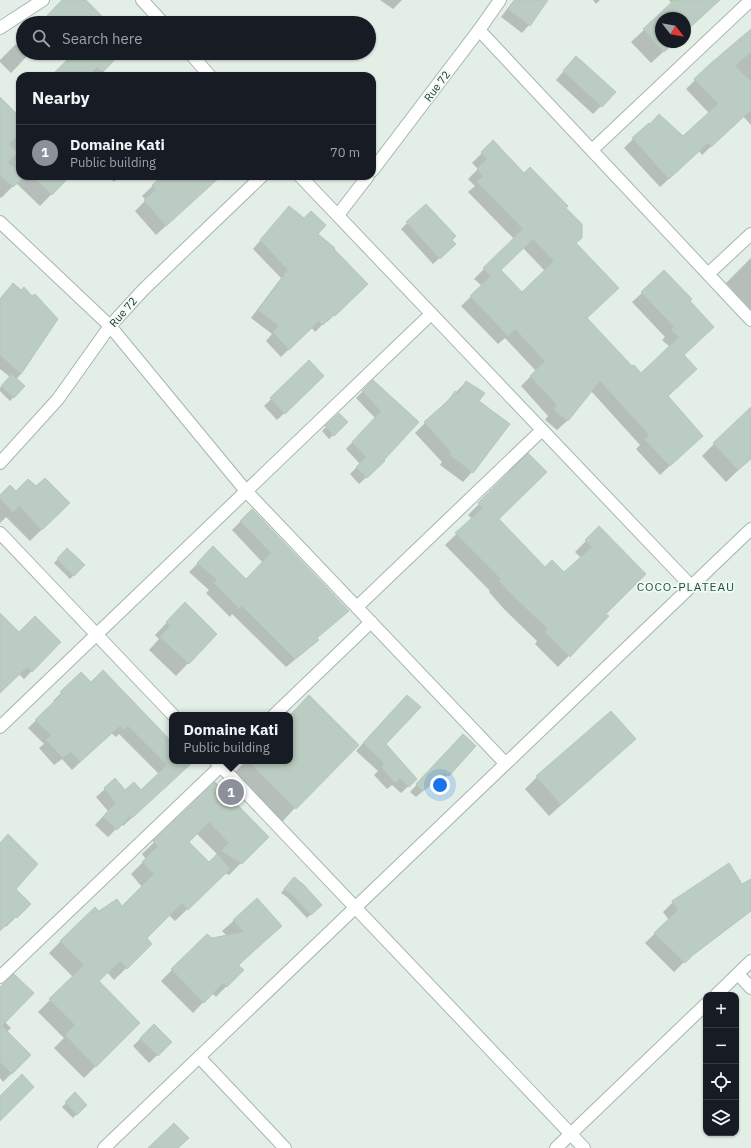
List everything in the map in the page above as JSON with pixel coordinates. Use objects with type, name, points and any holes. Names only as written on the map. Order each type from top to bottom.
[{"type":"street","points":[[18,16],[43,0]]},
{"type":"street","points":[[142,0],[157,16]]},
{"type":"street","name":"Rue 72","points":[[376,165],[479,30],[500,0]]},
{"type":"street","points":[[592,150],[751,0]]},
{"type":"street","points":[[0,28],[16,18]]},
{"type":"street","points":[[479,30],[751,320]]},
{"type":"street","points":[[196,60],[207,72]]},
{"type":"street","name":"Rue 72","points":[[0,463],[58,399],[110,326],[144,289],[258,180]]},
{"type":"street","points":[[304,180],[691,586]]},
{"type":"street","points":[[338,215],[365,180]]},
{"type":"street","points":[[0,222],[110,326],[246,491],[506,764]]},
{"type":"street","points":[[708,274],[751,234]]},
{"type":"street","points":[[0,727],[431,314]]},
{"type":"street","points":[[357,607],[542,430]]},
{"type":"street","points":[[104,1148],[751,529]]},
{"type":"street","points":[[0,533],[170,712]]},
{"type":"street","points":[[277,712],[371,622]]},
{"type":"street","points":[[0,977],[220,764]]},
{"type":"street","points":[[222,764],[355,907],[584,1148]]},
{"type":"street","points":[[719,992],[751,961]]},
{"type":"street","points":[[738,974],[751,988]]},
{"type":"street","points":[[556,1148],[703,1007]]},
{"type":"street","points":[[199,1057],[285,1148]]},
{"type":"building","points":[[62,0],[86,0],[102,16],[47,16]]},
{"type":"building","points":[[515,0],[548,0],[530,26],[508,9]]},
{"type":"building","points":[[674,0],[720,0],[691,27],[691,12],[661,12]]},
{"type":"building","points":[[655,18],[655,42],[643,29]]},
{"type":"building","points":[[751,29],[751,52],[735,66],[751,82],[751,110],[711,147],[708,143],[669,179],[632,138],[649,123],[650,124],[659,114],[683,136],[718,104],[694,79]]},
{"type":"building","points":[[660,48],[668,48],[664,52]]},
{"type":"building","points":[[576,56],[616,92],[602,107],[563,71]]},
{"type":"building","points":[[67,60],[114,60],[103,72],[97,67],[92,72],[55,72]]},
{"type":"building","points":[[0,97],[16,113],[16,137],[9,144],[16,152],[16,154],[8,162],[16,169],[16,180],[21,180],[13,187],[0,175]]},
{"type":"building","points":[[493,140],[524,173],[530,167],[568,206],[566,208],[582,224],[582,238],[576,243],[619,288],[587,318],[632,366],[634,365],[641,373],[679,337],[671,330],[674,327],[641,292],[664,270],[692,299],[690,301],[714,327],[684,355],[697,369],[668,396],[703,436],[670,466],[644,439],[649,435],[600,381],[568,421],[554,410],[557,405],[530,376],[545,361],[515,329],[508,336],[470,296],[491,276],[483,268],[523,229],[477,182],[483,176],[477,169],[487,159],[481,152]],"holes":[[[533,239],[554,261],[522,292],[501,270]]]},
{"type":"building","points":[[36,180],[66,180],[52,195]]},
{"type":"building","points":[[158,180],[217,180],[166,226],[144,200],[156,190],[152,185]]},
{"type":"building","points":[[426,204],[456,236],[452,240],[456,244],[440,259],[406,222]]},
{"type":"building","points":[[289,206],[304,218],[311,211],[326,225],[318,234],[335,248],[334,249],[368,284],[335,316],[334,314],[323,325],[319,321],[289,350],[273,332],[279,326],[258,310],[288,270],[260,240]]},
{"type":"building","points":[[13,283],[21,290],[24,287],[32,296],[35,294],[58,319],[21,374],[0,355],[0,299]]},
{"type":"building","points":[[309,360],[324,376],[285,414],[270,398]]},
{"type":"building","points":[[12,374],[25,386],[14,398],[1,386]]},
{"type":"building","points":[[373,380],[419,422],[384,460],[385,461],[367,478],[356,467],[366,457],[352,442],[381,411],[362,391]]},
{"type":"building","points":[[466,381],[485,393],[479,401],[510,424],[473,473],[449,454],[451,452],[424,422],[449,400],[455,391],[458,394]]},
{"type":"building","points":[[751,407],[751,459],[738,470],[713,443]]},
{"type":"building","points":[[339,413],[348,422],[334,436],[325,426]]},
{"type":"building","points":[[528,453],[547,472],[499,519],[545,567],[552,560],[564,572],[592,547],[585,540],[599,526],[646,574],[606,614],[609,616],[570,657],[545,632],[548,629],[515,598],[499,581],[501,579],[455,533],[483,508],[478,503]]},
{"type":"building","points":[[45,478],[70,503],[42,530],[19,506],[13,512],[0,498],[0,495],[10,485],[16,491],[28,479],[36,486]]},
{"type":"building","points":[[252,509],[349,611],[317,638],[319,640],[295,659],[242,606],[239,609],[214,583],[217,580],[197,563],[213,546],[246,579],[271,553],[240,521]]},
{"type":"building","points":[[67,548],[85,565],[74,576],[57,559]]},
{"type":"building","points":[[185,602],[217,634],[189,664],[160,637],[170,627],[166,622]]},
{"type":"building","points":[[0,613],[19,632],[35,616],[61,642],[32,672],[27,667],[0,693]]},
{"type":"building","points":[[103,670],[169,739],[169,764],[191,764],[132,818],[130,816],[117,830],[103,817],[115,803],[104,788],[115,778],[125,790],[134,782],[141,790],[167,765],[128,726],[124,730],[120,726],[80,762],[71,752],[63,758],[46,740],[51,735],[35,720],[62,694],[60,692],[81,672],[91,682]]},
{"type":"building","points":[[309,695],[359,745],[296,809],[251,764],[293,764],[293,712]]},
{"type":"building","points":[[407,695],[421,707],[386,744],[417,779],[409,787],[400,778],[395,783],[381,767],[384,763],[363,743]]},
{"type":"building","points":[[611,711],[636,739],[561,805],[536,776]]},
{"type":"building","points":[[463,734],[476,746],[449,776],[445,773],[423,791],[416,784]]},
{"type":"building","points":[[215,782],[269,837],[242,864],[221,851],[229,843],[209,822],[189,842],[209,862],[217,854],[230,869],[188,910],[182,903],[147,938],[152,944],[127,969],[120,961],[99,981],[140,1023],[96,1067],[65,1035],[75,1025],[49,999],[84,965],[60,941],[95,907],[99,911],[117,899],[122,906],[154,874],[142,862],[158,846],[153,841]]},
{"type":"building","points":[[8,834],[38,864],[16,889],[31,904],[17,918],[15,916],[0,931],[0,843]]},
{"type":"building","points":[[729,863],[742,884],[751,879],[751,911],[694,954],[685,963],[654,933],[678,910],[672,901]]},
{"type":"building","points":[[294,877],[304,885],[322,905],[311,915],[291,894],[284,889]]},
{"type":"building","points":[[257,898],[282,926],[238,965],[244,970],[227,987],[223,983],[204,1003],[171,969],[207,934],[212,938],[244,932],[233,920]]},
{"type":"building","points":[[14,974],[34,993],[2,1026],[31,1055],[12,1074],[0,1062],[0,987]]},
{"type":"building","points":[[154,1024],[172,1042],[158,1056],[140,1038]]},
{"type":"building","points":[[22,1074],[34,1087],[0,1121],[0,1096]]},
{"type":"building","points":[[75,1092],[87,1105],[77,1115],[65,1102]]},
{"type":"building","points":[[174,1123],[189,1138],[178,1148],[148,1148]]},
{"type":"place","name":"Domaine Kati","points":[[231,792]]},
{"type":"district","name":"COCO-PLATEAU","points":[[686,587]]}]
